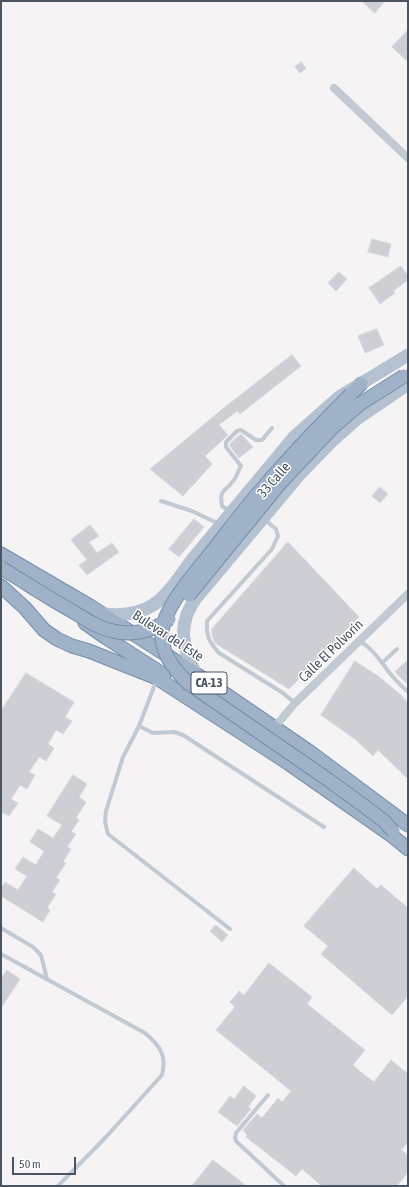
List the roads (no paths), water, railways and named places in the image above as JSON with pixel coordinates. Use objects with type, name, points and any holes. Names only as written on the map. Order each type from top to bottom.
[{"type":"highway","points":[[1,568],[55,602],[104,629],[114,632],[132,633],[160,626],[176,613],[282,481],[333,427],[360,404],[407,379]]},
{"type":"highway","points":[[361,384],[314,431],[268,482],[200,566],[171,605],[164,620],[162,638],[165,653],[169,661],[181,677],[188,683],[330,781],[383,820],[408,848]]},
{"type":"highway","name":"Bulevar del Este","points":[[1,554],[104,614],[196,674],[310,752],[408,825]]},
{"type":"highway","name":"CA-13","points":[[1,586],[25,608],[44,630],[57,639],[157,678],[288,763],[408,848]]},
{"type":"highway","points":[[88,605],[83,618],[86,624],[174,681],[191,700]]},
{"type":"main road","name":"33 Calle","points":[[104,614],[128,615],[143,611],[157,603],[176,582],[191,561],[295,436],[339,397],[408,355]]},
{"type":"main road","name":"33 Calle","points":[[196,674],[189,658],[183,632],[185,617],[196,598],[299,475],[331,442],[358,418],[407,379]]},
{"type":"main road","points":[[176,582],[196,598]]},
{"type":"street","points":[[334,88],[408,158]]},
{"type":"street","name":"Calle El Polvorín","points":[[274,728],[296,703],[408,594]]},
{"type":"lane","points":[[231,513],[222,506],[221,499],[223,490],[233,481],[240,466],[226,447],[226,442],[237,431],[241,430],[256,440],[262,440],[272,428]]},
{"type":"lane","points":[[161,501],[192,511],[221,525]]},
{"type":"lane","points":[[262,518],[276,529],[278,536],[272,548],[207,621],[206,632],[211,644],[219,653],[283,693],[296,703]]},
{"type":"lane","points":[[360,641],[367,645],[382,662],[393,678],[408,692]]},
{"type":"lane","points":[[382,662],[398,649]]},
{"type":"lane","points":[[157,678],[139,726],[124,757],[106,810],[105,822],[108,834],[230,929]]},
{"type":"lane","points":[[139,726],[153,733],[174,732],[183,735],[324,827]]},
{"type":"lane","points":[[1,928],[33,947],[41,955],[47,979]]},
{"type":"lane","points":[[1,954],[145,1033],[161,1050],[164,1064],[162,1075],[106,1137],[58,1186]]},
{"type":"lane","points":[[268,1095],[236,1133],[235,1138],[236,1141],[284,1186]]}]
